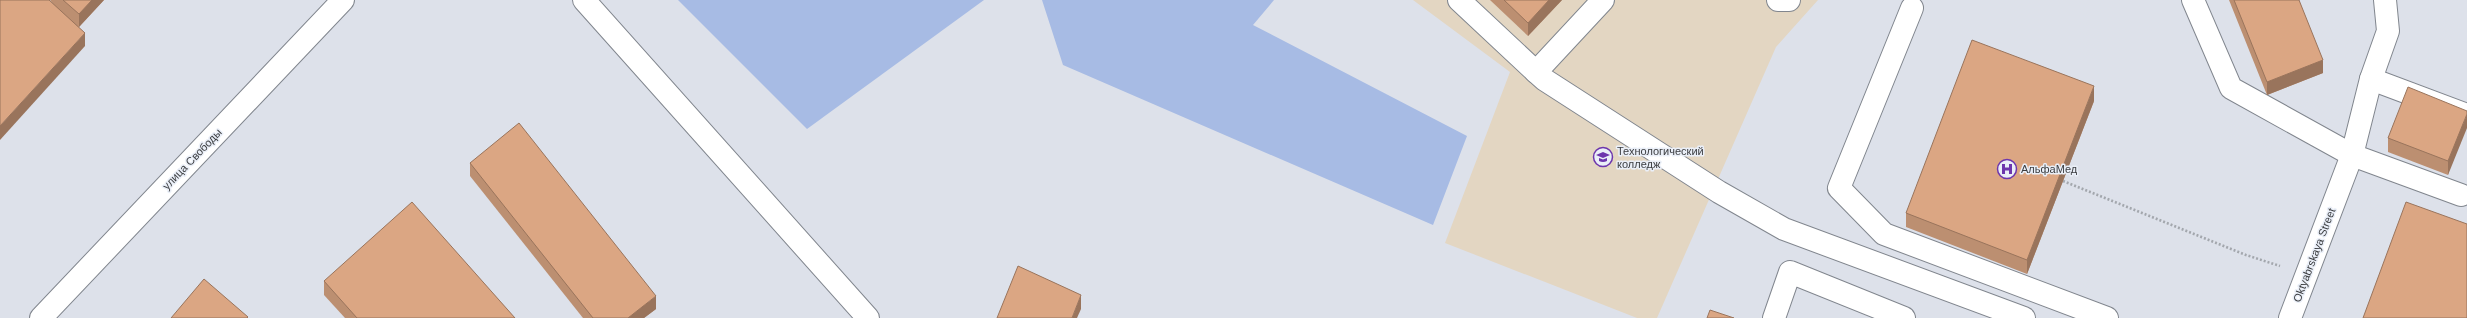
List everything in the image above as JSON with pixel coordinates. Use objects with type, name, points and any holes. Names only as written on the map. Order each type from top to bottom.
[{"type":"street","name":"улица Свободы","points":[[41,318],[343,0]]},
{"type":"street","points":[[584,0],[868,318]]},
{"type":"street","points":[[1459,0],[1545,80],[1719,192],[1784,228],[2024,318]]},
{"type":"street","points":[[1536,72],[1603,0]]},
{"type":"street","points":[[1778,0],[1789,0]]},
{"type":"street","points":[[2193,0],[2231,88],[2352,155],[2461,195]]},
{"type":"street","name":"Oktyabrskaya Street","points":[[2290,318],[2337,191],[2352,155],[2371,79],[2388,32],[2385,0]]},
{"type":"street","points":[[1912,8],[1839,188],[1884,234],[2106,318]]},
{"type":"street","points":[[2371,79],[2467,115]]},
{"type":"street","points":[[1774,318],[1790,272],[1904,318]]},
{"type":"path","points":[[2063,181],[2246,255],[2307,274]]},
{"type":"shaded area","points":[[678,0],[984,0],[807,129]]},
{"type":"shaded area","points":[[1042,0],[1274,0],[1253,25],[1467,136],[1433,225],[1063,65]]},
{"type":"shaded area","name":"Технологический колледж","points":[[1413,0],[1818,0],[1776,47],[1657,318],[1637,318],[1445,243],[1510,72]]},
{"type":"building","points":[[0,0],[49,0],[85,33],[0,126]]},
{"type":"building","points":[[63,0],[92,0],[79,14]]},
{"type":"building","points":[[1504,0],[1549,0],[1528,23]]},
{"type":"building","points":[[2234,0],[2299,0],[2323,60],[2267,82]]},
{"type":"building","points":[[1972,40],[2094,86],[2027,260],[1906,213]]},
{"type":"building","points":[[2408,87],[2467,111],[2448,161],[2388,138]]},
{"type":"building","points":[[519,123],[656,296],[628,318],[593,318],[470,163]]},
{"type":"building","points":[[412,202],[515,318],[357,318],[324,281]]},
{"type":"building","points":[[2406,202],[2467,224],[2467,318],[2363,318]]},
{"type":"building","points":[[1018,266],[1081,295],[1072,318],[997,318]]},
{"type":"building","points":[[204,279],[248,317],[171,318]]},
{"type":"building","points":[[1710,310],[1734,318],[1707,318]]},
{"type":"place","name":"Технологический колледж","points":[[1603,157]]},
{"type":"place","name":"АльфаМед","points":[[2007,169]]}]
